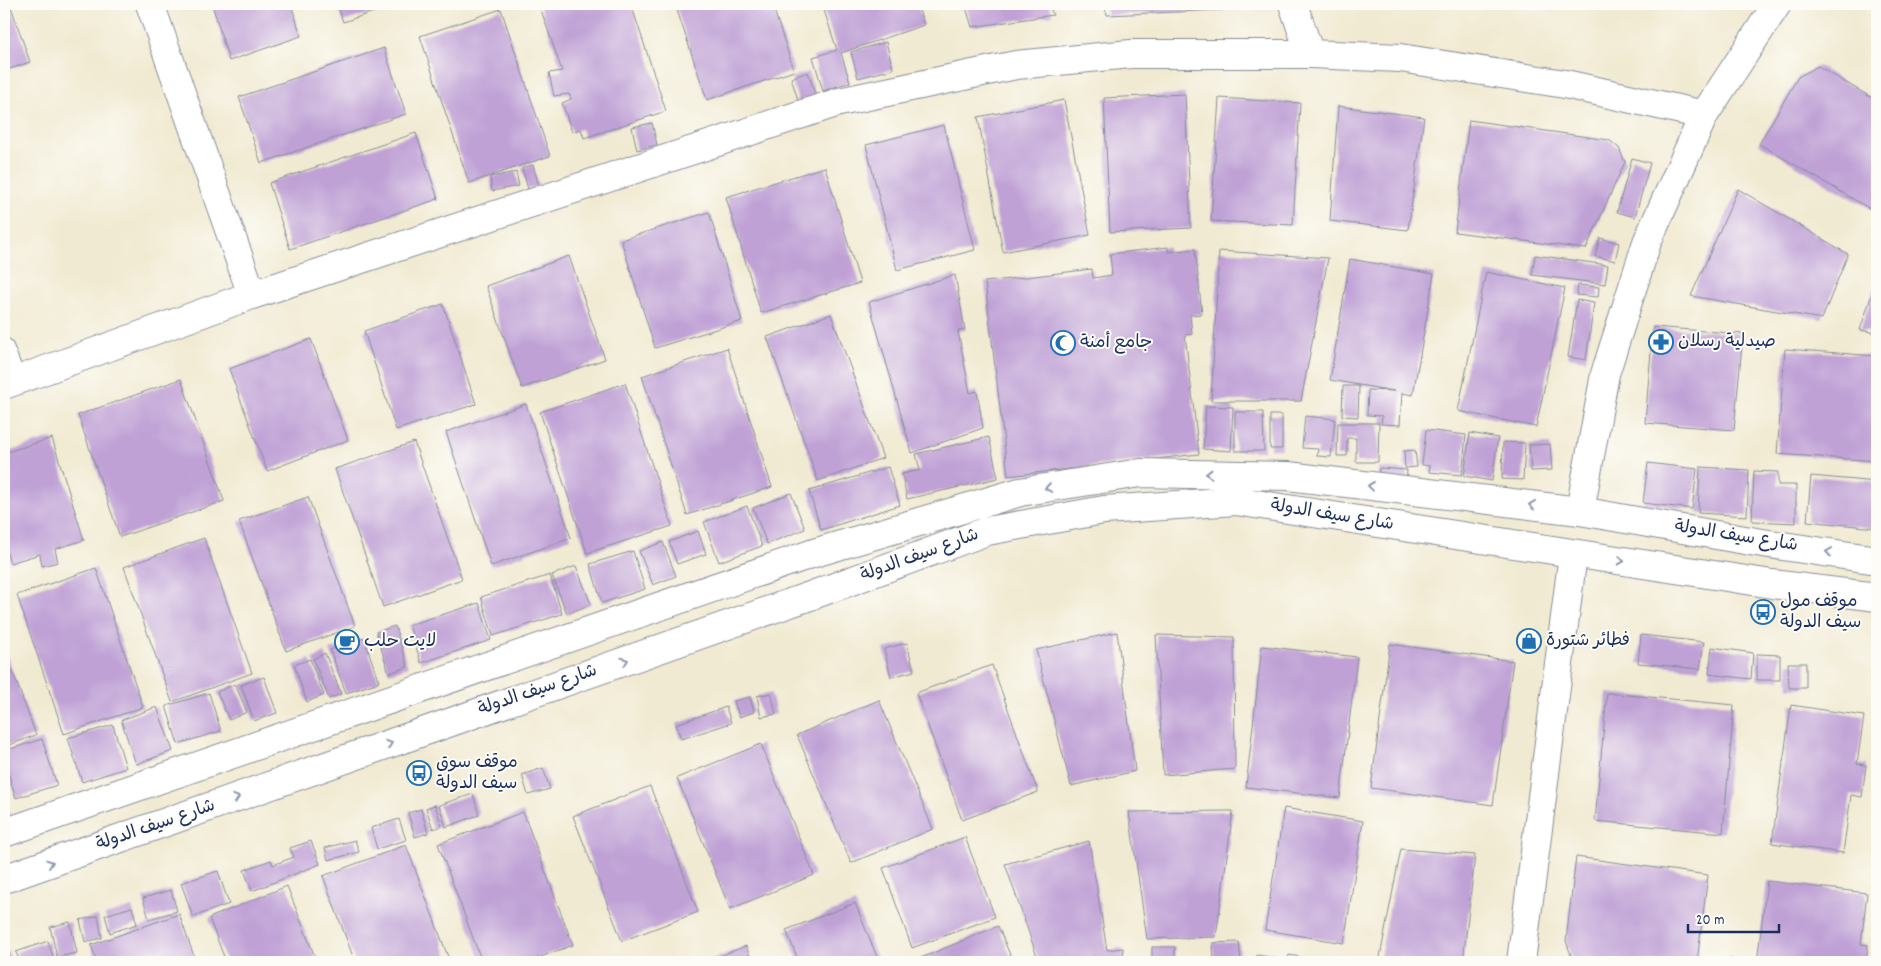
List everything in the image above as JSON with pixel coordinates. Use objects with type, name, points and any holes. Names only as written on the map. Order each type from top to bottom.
[{"type":"main road","points":[[150,4],[252,295]]},
{"type":"main road","points":[[1293,4],[1310,54]]},
{"type":"main road","points":[[1580,511],[1605,374],[1647,242],[1704,115],[1777,4]]},
{"type":"main road","points":[[10,382],[252,295],[839,102],[1016,65],[1131,54],[1310,54],[1400,58],[1565,84],[1704,115]]},
{"type":"main road","name":"شارع سيف الدولة","points":[[4,833],[814,553],[1020,492],[1140,473],[1288,476],[1580,511],[1756,542],[1877,560]]},
{"type":"main road","name":"شارع سيف الدولة","points":[[4,879],[801,599],[986,531],[1104,510],[1236,501],[1573,554],[1877,597]]},
{"type":"main road","points":[[1520,962],[1573,554]]},
{"type":"lane","points":[[4,348],[10,382]]},
{"type":"building","points":[[4,4],[10,4],[30,62],[4,71]]},
{"type":"building","points":[[212,4],[291,4],[301,36],[229,61]]},
{"type":"building","points":[[337,4],[398,4],[343,22]]},
{"type":"building","points":[[539,4],[631,4],[666,111],[584,138],[581,129],[572,132],[562,103],[571,99],[569,94],[554,96],[549,73],[562,71]]},
{"type":"building","points":[[675,4],[772,4],[794,71],[707,100]]},
{"type":"building","points":[[822,4],[917,4],[924,25],[841,53],[850,82],[823,91],[813,57],[837,50]]},
{"type":"building","points":[[965,4],[1049,4],[1053,15],[972,27]]},
{"type":"building","points":[[1104,4],[1237,4],[1221,10],[1107,15]]},
{"type":"building","points":[[501,9],[550,156],[469,183],[420,36]]},
{"type":"building","points":[[886,42],[893,69],[858,78],[851,52]]},
{"type":"building","points":[[384,48],[406,114],[261,163],[239,97]]},
{"type":"building","points":[[1818,66],[1877,101],[1877,201],[1872,210],[1759,144],[1798,77]]},
{"type":"building","points":[[808,72],[816,97],[799,103],[791,78]]},
{"type":"building","points":[[1185,94],[1191,228],[1110,232],[1104,98]]},
{"type":"building","points":[[1219,98],[1300,103],[1293,225],[1211,221]]},
{"type":"building","points":[[1064,100],[1090,235],[1003,252],[978,117]]},
{"type":"building","points":[[1338,106],[1424,117],[1408,230],[1330,221]]},
{"type":"building","points":[[1469,120],[1609,140],[1619,148],[1625,162],[1586,249],[1455,232]]},
{"type":"building","points":[[652,123],[657,145],[637,150],[632,127]]},
{"type":"building","points":[[944,125],[975,250],[897,270],[866,145]]},
{"type":"building","points":[[416,133],[438,199],[290,249],[269,183]]},
{"type":"building","points":[[1632,158],[1650,163],[1635,217],[1617,212]]},
{"type":"building","points":[[533,165],[539,186],[528,189],[522,168]]},
{"type":"building","points":[[825,167],[860,283],[761,313],[726,197]]},
{"type":"building","points":[[516,172],[519,186],[492,191],[490,177]]},
{"type":"building","points":[[1738,189],[1848,254],[1822,319],[1691,296]]},
{"type":"building","points":[[709,212],[742,321],[655,348],[621,240]]},
{"type":"building","points":[[1600,238],[1619,243],[1615,261],[1595,256]]},
{"type":"building","points":[[1168,247],[1168,252],[1195,249],[1202,314],[1190,315],[1192,334],[1185,335],[1199,454],[1008,476],[985,282],[1092,269],[1093,278],[1112,275],[1110,254]]},
{"type":"building","points":[[1219,251],[1328,258],[1301,401],[1211,401]]},
{"type":"building","points":[[1535,255],[1608,265],[1605,284],[1532,275]]},
{"type":"building","points":[[569,256],[605,359],[522,388],[486,286]]},
{"type":"building","points":[[1350,259],[1434,274],[1413,395],[1402,393],[1400,425],[1381,424],[1382,416],[1367,415],[1368,390],[1394,391],[1330,380]]},
{"type":"building","points":[[1486,272],[1565,288],[1536,427],[1458,411]]},
{"type":"building","points":[[955,275],[965,330],[958,331],[970,393],[977,391],[983,428],[912,453],[869,302]]},
{"type":"building","points":[[1877,279],[1877,333],[1860,330]]},
{"type":"building","points":[[1578,285],[1599,287],[1598,297],[1577,295]]},
{"type":"building","points":[[1577,300],[1594,303],[1586,360],[1568,357]]},
{"type":"building","points":[[443,304],[476,404],[396,430],[364,331]]},
{"type":"building","points":[[831,314],[883,458],[818,481],[767,337]]},
{"type":"building","points":[[1653,327],[1743,334],[1734,430],[1645,423]]},
{"type":"building","points":[[311,339],[348,440],[267,471],[229,369]]},
{"type":"building","points":[[727,348],[772,487],[687,515],[642,376]]},
{"type":"building","points":[[1785,349],[1877,356],[1877,461],[1777,454]]},
{"type":"building","points":[[181,379],[224,501],[120,537],[78,415]]},
{"type":"building","points":[[625,383],[672,526],[587,553],[540,412]]},
{"type":"building","points":[[1343,386],[1359,386],[1358,417],[1342,416]]},
{"type":"building","points":[[526,404],[571,538],[491,566],[446,432]]},
{"type":"building","points":[[1206,406],[1233,407],[1231,451],[1203,449]]},
{"type":"building","points":[[1235,412],[1263,412],[1264,451],[1235,451]]},
{"type":"building","points":[[1270,415],[1282,415],[1282,449],[1270,449]]},
{"type":"building","points":[[1305,416],[1335,419],[1331,457],[1317,456],[1318,449],[1302,448]]},
{"type":"building","points":[[1338,423],[1379,423],[1378,462],[1356,462],[1356,438],[1347,438],[1347,456],[1337,456]]},
{"type":"building","points":[[1426,430],[1466,435],[1462,475],[1429,472],[1430,466],[1422,465]]},
{"type":"building","points":[[1470,433],[1498,438],[1492,481],[1464,476]]},
{"type":"building","points":[[989,437],[998,478],[907,499],[902,474],[920,470],[916,454]]},
{"type":"building","points":[[52,438],[84,540],[55,549],[58,562],[42,566],[40,554],[10,563],[4,543],[4,453]]},
{"type":"building","points":[[414,442],[462,579],[383,607],[335,469]]},
{"type":"building","points":[[1503,442],[1525,443],[1523,480],[1502,479]]},
{"type":"building","points":[[1550,444],[1552,470],[1531,471],[1529,445]]},
{"type":"building","points":[[1415,450],[1417,467],[1405,468],[1404,451]]},
{"type":"building","points":[[1648,463],[1697,469],[1692,509],[1643,503]]},
{"type":"building","points":[[888,467],[900,505],[821,530],[809,491]]},
{"type":"building","points":[[1700,467],[1749,470],[1747,516],[1698,513]]},
{"type":"building","points":[[1379,468],[1407,470],[1406,483],[1378,481]]},
{"type":"building","points":[[1754,471],[1778,472],[1778,485],[1796,485],[1796,523],[1752,521]]},
{"type":"building","points":[[1811,476],[1877,482],[1876,528],[1807,521]]},
{"type":"building","points":[[791,493],[805,529],[767,544],[753,508]]},
{"type":"building","points":[[308,497],[355,626],[286,651],[239,521]]},
{"type":"building","points":[[747,506],[762,546],[719,562],[704,522]]},
{"type":"building","points":[[698,531],[706,554],[677,564],[669,542]]},
{"type":"building","points":[[204,538],[252,673],[172,702],[124,567]]},
{"type":"building","points":[[663,542],[676,576],[653,585],[639,551]]},
{"type":"building","points":[[633,551],[645,589],[602,603],[590,564]]},
{"type":"building","points":[[576,566],[591,604],[567,614],[552,575]]},
{"type":"building","points":[[96,568],[143,707],[64,734],[17,595]]},
{"type":"building","points":[[550,575],[562,614],[493,636],[481,597]]},
{"type":"building","points":[[479,603],[491,640],[421,663],[409,625]]},
{"type":"building","points":[[395,626],[408,667],[389,673],[376,632]]},
{"type":"building","points":[[1117,632],[1135,771],[1071,786],[1036,650]]},
{"type":"building","points":[[1156,635],[1234,637],[1235,769],[1163,775]]},
{"type":"building","points":[[1641,635],[1704,642],[1700,669],[1638,663]]},
{"type":"building","points":[[364,638],[379,682],[346,693],[330,650]]},
{"type":"building","points":[[907,643],[914,671],[891,677],[884,649]]},
{"type":"building","points":[[1390,644],[1513,661],[1493,805],[1371,788]]},
{"type":"building","points":[[1262,646],[1357,657],[1340,798],[1246,787]]},
{"type":"building","points":[[1712,647],[1753,653],[1751,679],[1709,674]]},
{"type":"building","points":[[4,648],[36,735],[4,747]]},
{"type":"building","points":[[325,653],[341,694],[329,699],[313,659]]},
{"type":"building","points":[[1757,654],[1780,655],[1780,680],[1757,680]]},
{"type":"building","points":[[310,659],[324,695],[307,702],[294,665]]},
{"type":"building","points":[[1788,663],[1806,663],[1806,688],[1789,688]]},
{"type":"building","points":[[992,665],[1038,792],[962,820],[916,693]]},
{"type":"building","points":[[264,677],[277,713],[254,721],[241,685]]},
{"type":"building","points":[[235,684],[247,712],[229,720],[217,692]]},
{"type":"building","points":[[209,693],[221,731],[178,744],[166,706]]},
{"type":"building","points":[[771,693],[776,714],[761,717],[757,696]]},
{"type":"building","points":[[1607,693],[1734,705],[1723,833],[1595,821]]},
{"type":"building","points":[[750,697],[754,712],[739,717],[734,701]]},
{"type":"building","points":[[879,700],[933,829],[851,863],[797,735]]},
{"type":"building","points":[[1791,705],[1864,716],[1857,764],[1866,765],[1862,797],[1851,795],[1843,853],[1772,843]]},
{"type":"building","points":[[157,707],[173,751],[136,764],[121,720]]},
{"type":"building","points":[[726,707],[731,723],[681,739],[676,724]]},
{"type":"building","points":[[113,725],[126,768],[82,782],[68,738]]},
{"type":"building","points":[[42,739],[57,785],[16,798],[4,760],[4,751]]},
{"type":"building","points":[[761,744],[814,875],[730,909],[677,778]]},
{"type":"building","points":[[543,768],[550,789],[528,795],[522,775]]},
{"type":"building","points":[[650,786],[698,912],[622,941],[573,816]]},
{"type":"building","points":[[473,794],[479,815],[446,827],[439,805]]},
{"type":"building","points":[[4,798],[11,820],[4,822]]},
{"type":"building","points":[[435,805],[442,826],[433,829],[426,808]]},
{"type":"building","points":[[1284,808],[1363,821],[1344,943],[1265,930]]},
{"type":"building","points":[[421,809],[428,833],[415,837],[408,813]]},
{"type":"building","points":[[1233,811],[1216,937],[1147,939],[1129,812]]},
{"type":"building","points":[[523,812],[573,945],[527,962],[482,962],[438,844]]},
{"type":"building","points":[[399,819],[406,840],[377,849],[371,828]]},
{"type":"building","points":[[965,837],[995,917],[912,948],[883,868]]},
{"type":"building","points":[[355,840],[359,852],[328,860],[325,848]]},
{"type":"building","points":[[311,841],[320,864],[252,891],[244,870],[271,860],[273,865],[294,857],[290,848]]},
{"type":"building","points":[[1089,841],[1107,950],[1123,948],[1124,962],[1096,962],[1095,956],[1078,962],[1039,962],[1005,864]]},
{"type":"building","points":[[406,845],[450,962],[355,962],[323,876]]},
{"type":"building","points":[[1401,849],[1475,855],[1463,962],[1379,962]]},
{"type":"building","points":[[1576,857],[1708,875],[1697,962],[1578,962],[1572,958],[1566,941]]},
{"type":"building","points":[[218,871],[229,904],[193,917],[181,883]]},
{"type":"building","points":[[1767,881],[1867,893],[1861,944],[1868,945],[1866,962],[1757,962]]},
{"type":"building","points":[[287,886],[317,962],[226,962],[209,918]]},
{"type":"building","points":[[171,890],[177,911],[149,919],[143,898]]},
{"type":"building","points":[[855,903],[879,962],[799,962],[786,930]]},
{"type":"building","points":[[132,907],[137,924],[110,933],[105,915]]},
{"type":"building","points":[[179,914],[196,962],[97,962],[91,945]]},
{"type":"building","points":[[98,916],[102,938],[85,942],[80,920]]},
{"type":"building","points":[[70,922],[77,953],[57,957],[50,927]]},
{"type":"building","points":[[998,926],[1013,962],[923,962],[921,958]]},
{"type":"building","points":[[48,941],[54,960],[47,962],[20,962],[16,952]]},
{"type":"building","points":[[1239,942],[1241,962],[1214,962],[1213,943]]},
{"type":"building","points":[[746,946],[752,962],[704,962]]},
{"type":"building","points":[[1152,947],[1175,947],[1175,962],[1152,962]]},
{"type":"building","points":[[7,949],[12,962],[4,962],[4,950]]},
{"type":"building","points":[[1257,955],[1288,960],[1289,955],[1300,957],[1300,962],[1255,962]]},
{"type":"building","points":[[1716,958],[1732,959],[1732,962],[1715,962]]},
{"type":"place","name":"صيدلية رسلان","points":[[1661,342]]},
{"type":"place","name":"جامع أمنة","points":[[1063,343]]},
{"type":"place","name":"موقف مول سيف الدولة","points":[[1763,612]]},
{"type":"place","name":"فطائر شتورة","points":[[1529,641]]},
{"type":"place","name":"لايت حلب","points":[[347,642]]},
{"type":"place","name":"موقف سوق سيف الدولة","points":[[419,773]]}]
